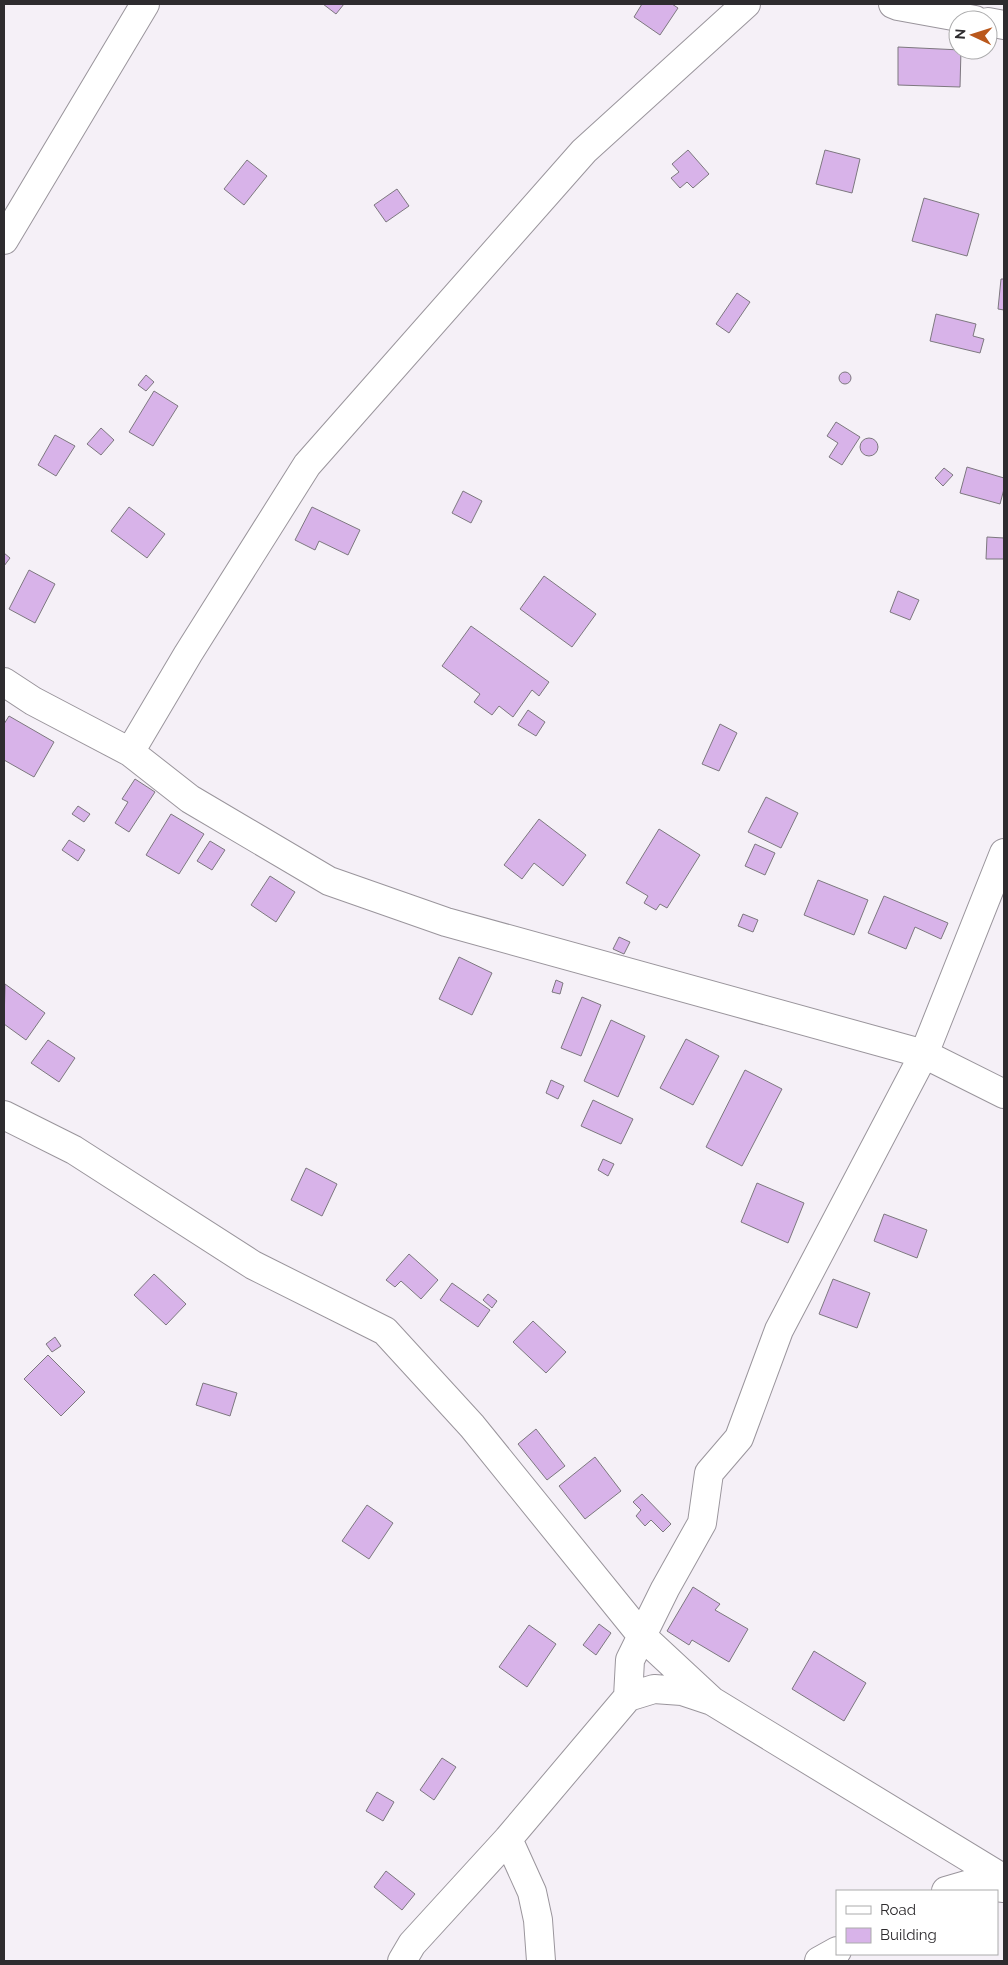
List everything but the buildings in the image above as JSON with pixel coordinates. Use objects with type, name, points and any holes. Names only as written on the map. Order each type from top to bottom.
[{"type":"street","points":[[4,240],[145,4]]},
{"type":"street","points":[[130,752],[188,654],[307,465],[584,151],[746,4]]},
{"type":"street","points":[[893,4],[948,15]]},
{"type":"street","points":[[4,682],[33,702],[130,752],[190,799],[329,881],[446,922],[924,1054],[1004,1094]]},
{"type":"street","points":[[628,1697],[630,1660],[665,1588],[702,1523],[709,1473],[739,1438],[779,1330],[924,1054],[1004,853]]},
{"type":"street","points":[[4,1115],[74,1150],[253,1265],[384,1331],[472,1426],[642,1636],[712,1701],[1004,1879]]},
{"type":"street","points":[[402,1961],[412,1944],[508,1839],[628,1697],[654,1689],[682,1691],[712,1701]]},
{"type":"street","points":[[508,1839],[532,1892],[538,1920],[541,1961]]},
{"type":"street","points":[[949,1890],[970,1884],[1004,1888]]},
{"type":"street","points":[[819,1961],[836,1952]]}]
